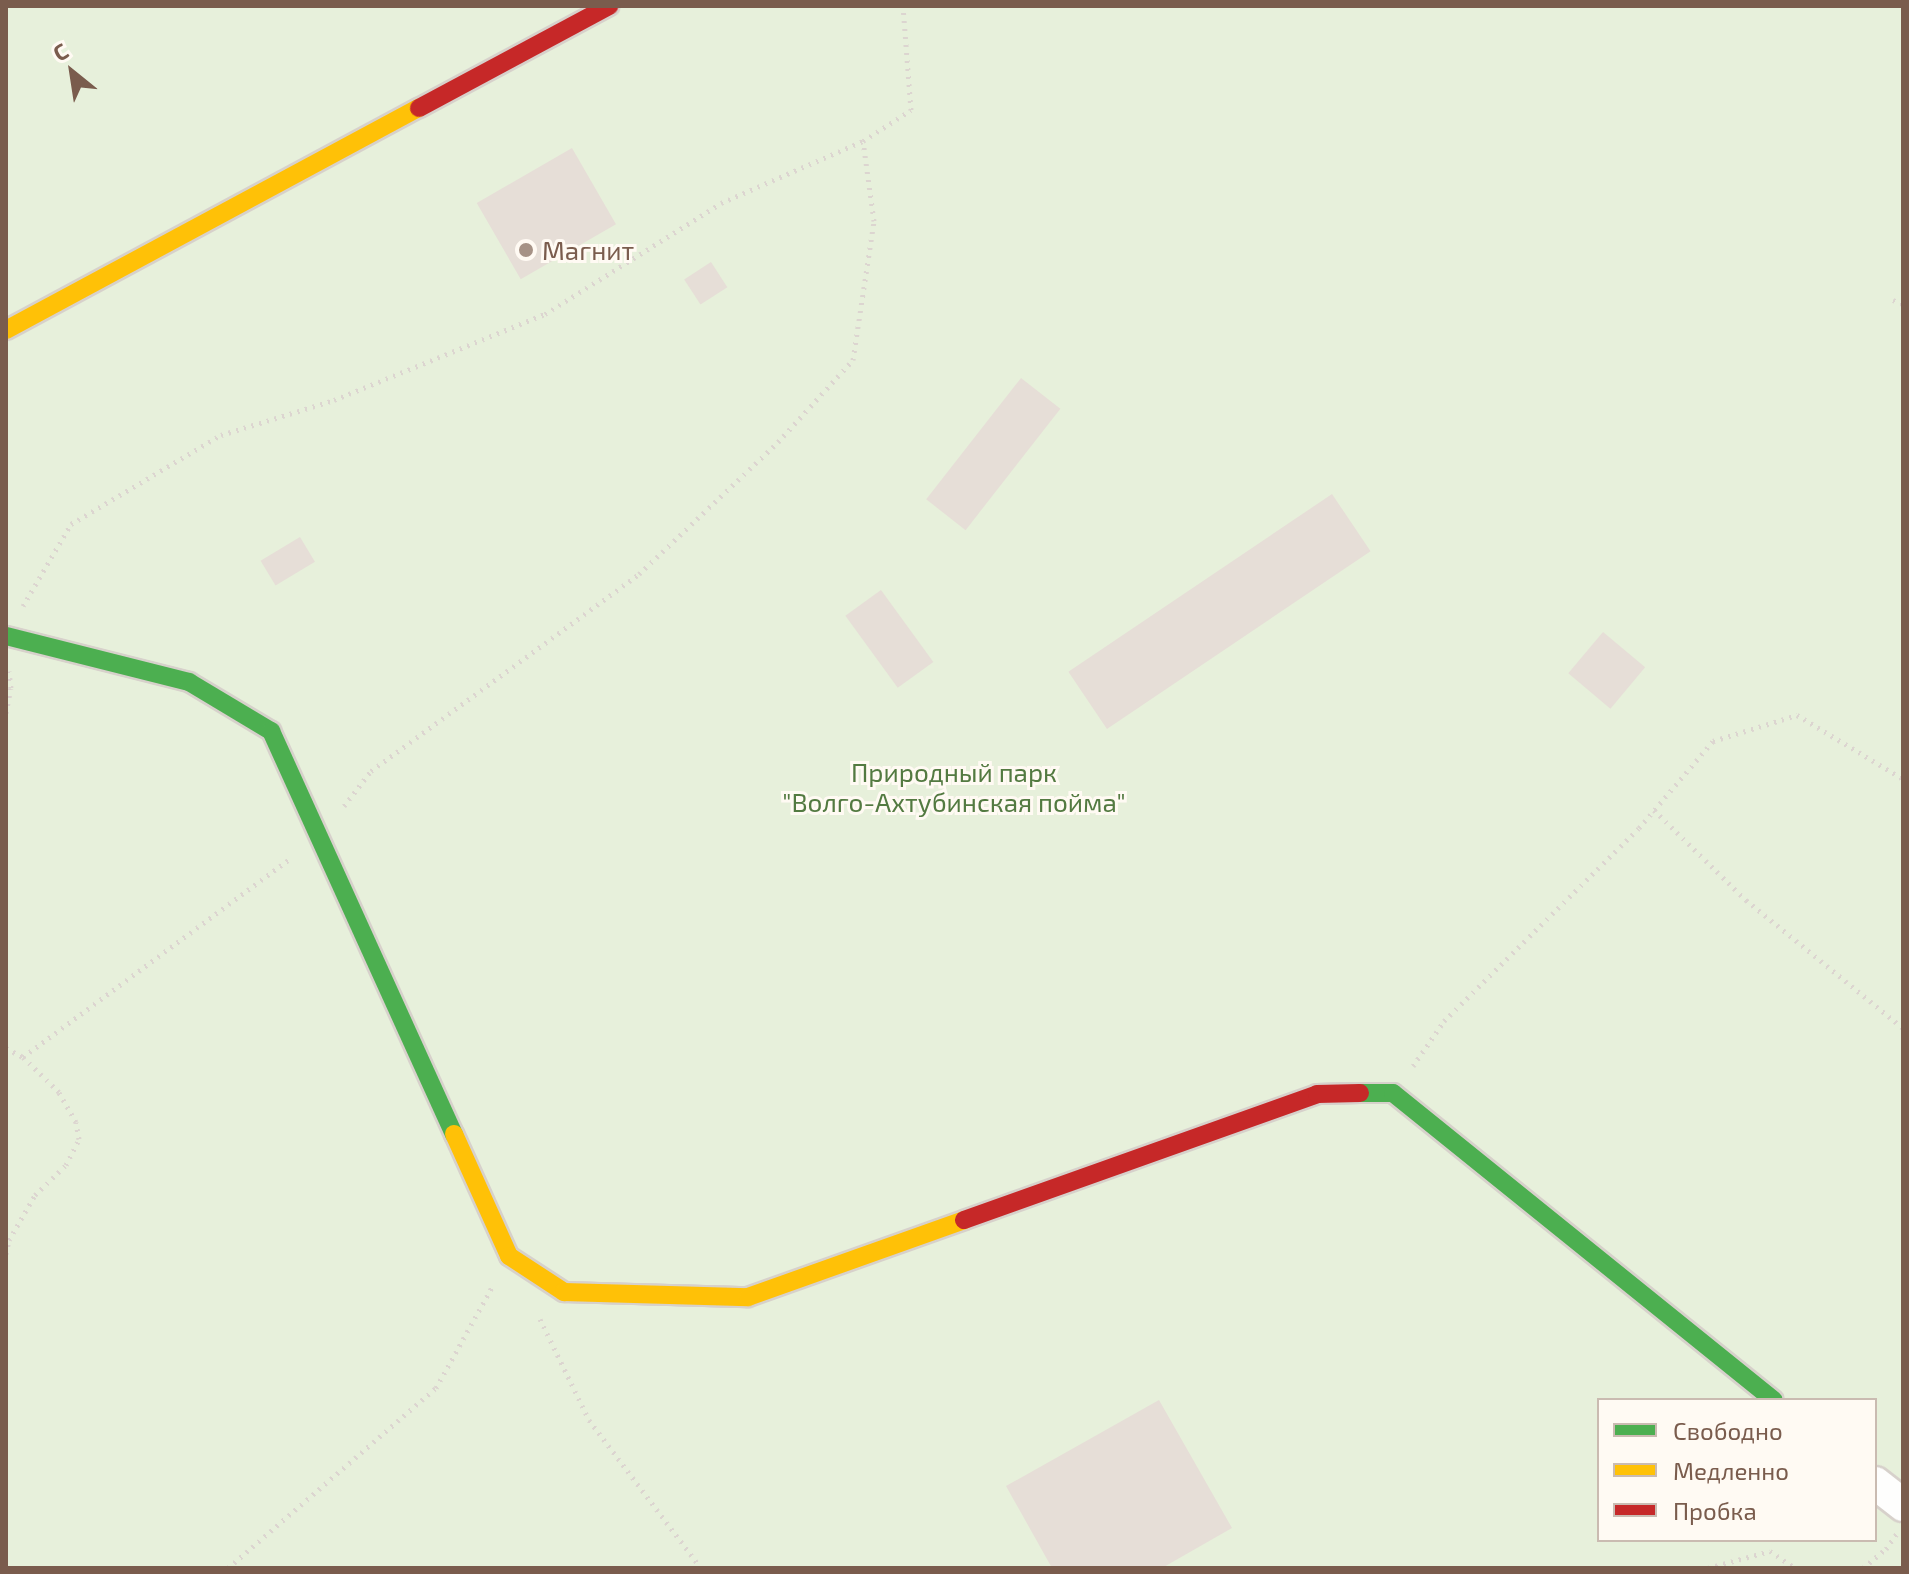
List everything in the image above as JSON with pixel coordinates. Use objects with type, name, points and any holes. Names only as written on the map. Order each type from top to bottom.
[{"type":"street","points":[[6,330],[609,6]]},
{"type":"street","points":[[6,636],[189,682],[271,731],[509,1256],[564,1292],[748,1297],[1317,1094],[1393,1093],[1771,1398]]},
{"type":"street","points":[[1877,1485],[1903,1505]]},
{"type":"path","points":[[21,609],[71,524],[221,435],[334,400],[545,314],[721,203],[863,141],[911,110],[903,6]]},
{"type":"path","points":[[23,1057],[320,838],[371,771],[639,574],[778,442],[853,360],[874,221],[863,141]]},
{"type":"path","points":[[1893,300],[1903,304]]},
{"type":"path","points":[[6,713],[11,688],[8,658]]},
{"type":"path","points":[[1393,1093],[1444,1021],[1654,810],[1713,741],[1797,715],[1903,779]]},
{"type":"path","points":[[1654,810],[1746,900],[1903,1028]]},
{"type":"path","points":[[6,1048],[23,1057],[59,1092],[76,1122],[79,1139],[66,1165],[35,1195],[9,1240],[6,1254]]},
{"type":"path","points":[[228,1568],[436,1388],[509,1256]]},
{"type":"path","points":[[534,1307],[589,1420],[701,1568]]},
{"type":"path","points":[[1863,1568],[1886,1549],[1903,1525]]},
{"type":"path","points":[[1708,1568],[1770,1551],[1795,1568]]},
{"type":"green space","name":"Природный парк \"Волго-Ахтубинская пойма\"","points":[[6,6],[1903,6],[1903,1568],[6,1568]]},
{"type":"building","points":[[572,148],[616,224],[521,279],[477,203]]},
{"type":"building","points":[[711,262],[727,287],[701,305],[684,279]]},
{"type":"building","points":[[1021,378],[1060,409],[966,530],[926,499]]},
{"type":"building","points":[[1332,494],[1371,551],[1107,729],[1068,672]]},
{"type":"building","points":[[300,537],[315,562],[276,586],[261,561]]},
{"type":"building","points":[[881,590],[933,662],[898,688],[845,616]]},
{"type":"building","points":[[1603,632],[1645,667],[1610,709],[1568,673]]},
{"type":"building","points":[[1159,1400],[1232,1528],[1162,1568],[1052,1568],[1006,1486]]},
{"type":"traffic: fast","points":[[6,636],[189,682],[271,731],[454,1134]]},
{"type":"traffic: fast","points":[[1360,1093],[1393,1093],[1771,1398]]},
{"type":"traffic: slow","points":[[6,330],[419,108]]},
{"type":"traffic: slow","points":[[454,1134],[509,1256],[564,1292],[748,1297],[964,1220]]},
{"type":"traffic: jam","points":[[419,108],[609,6]]},
{"type":"traffic: jam","points":[[964,1220],[1317,1094],[1360,1093]]},
{"type":"place","name":"Магнит","points":[[526,250]]}]
